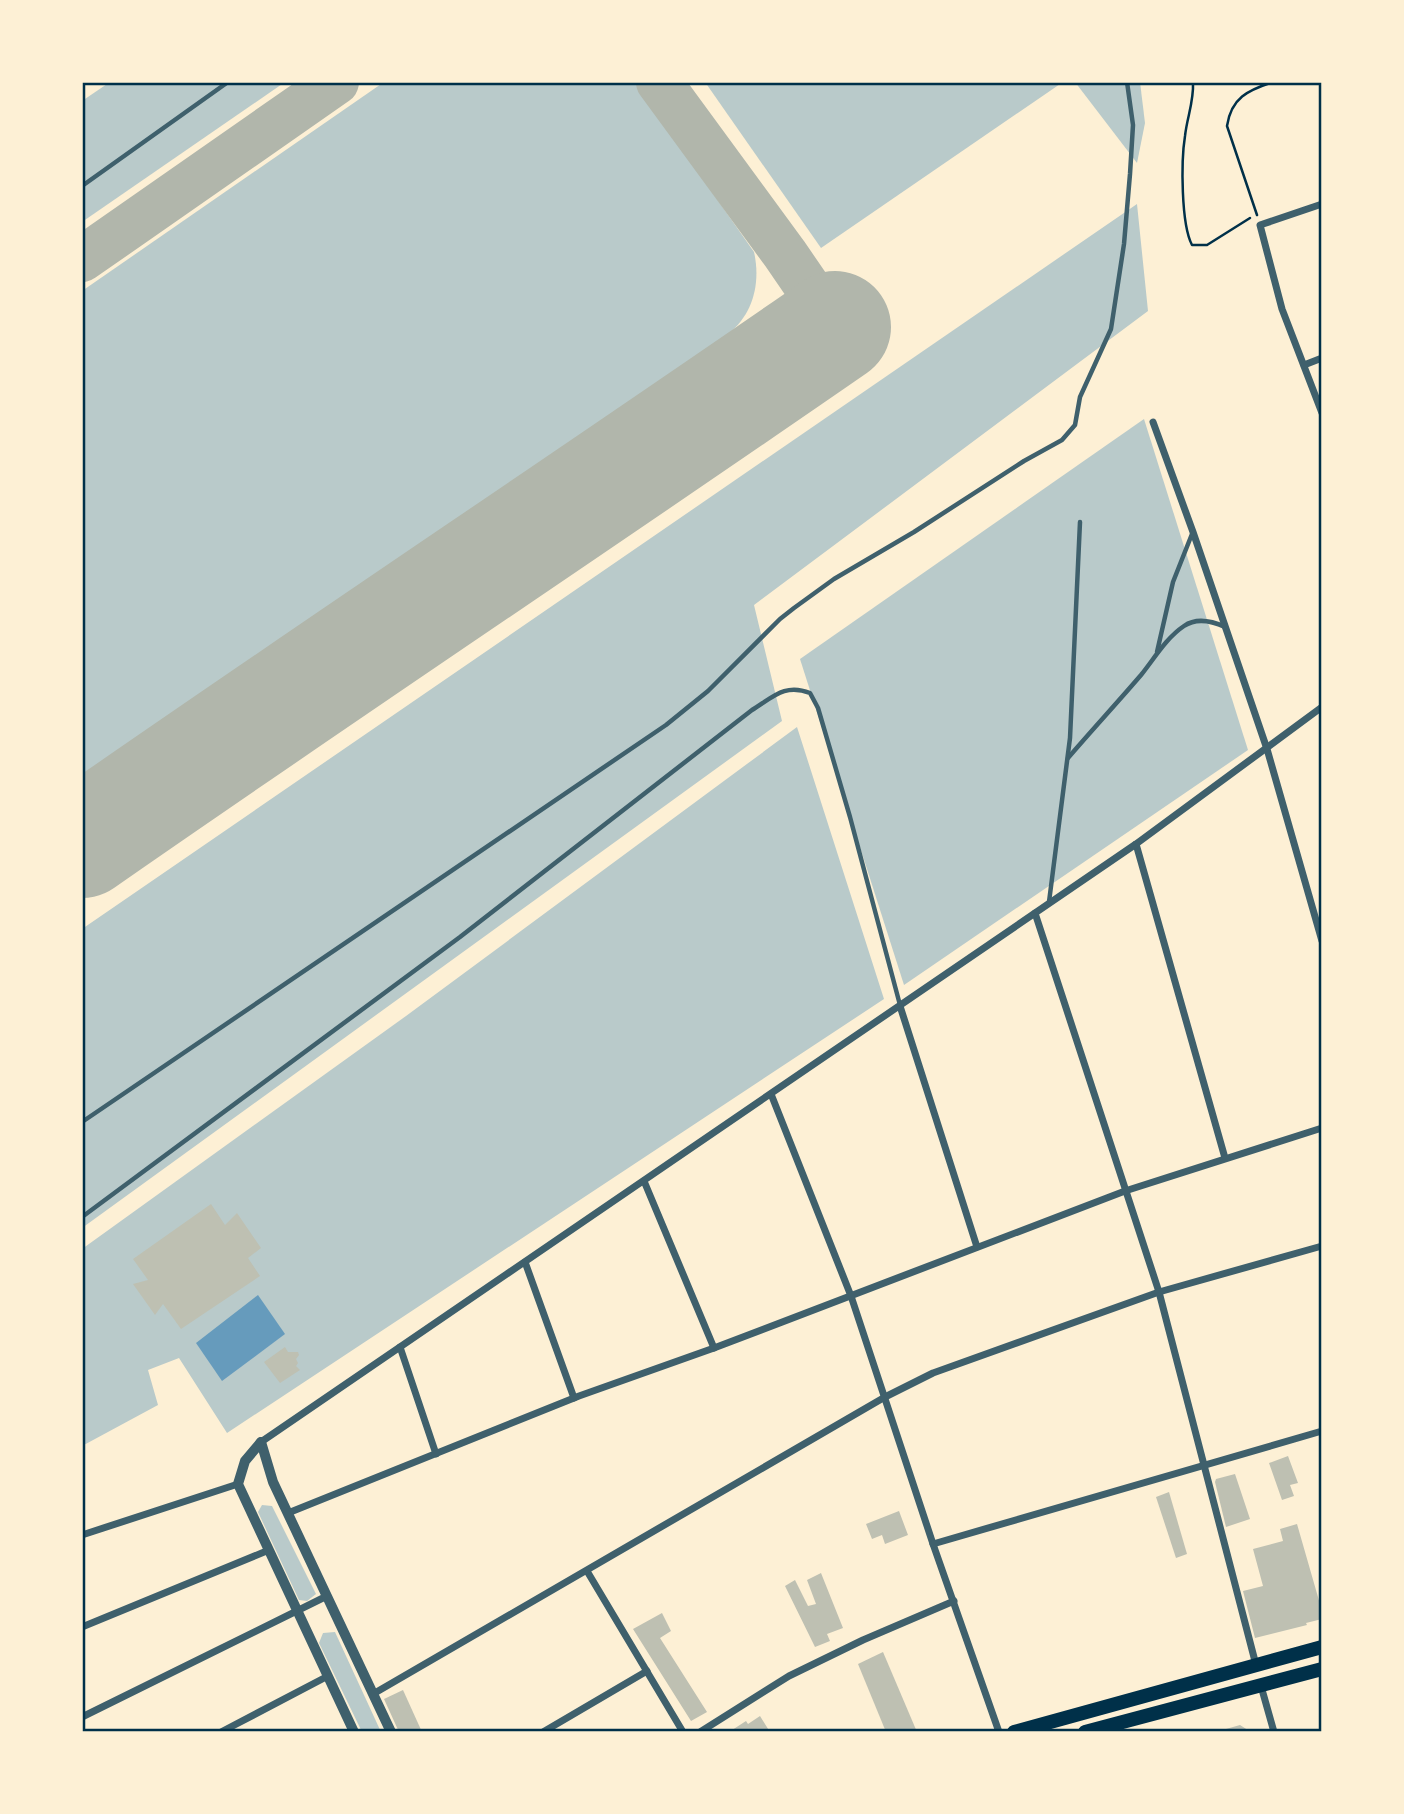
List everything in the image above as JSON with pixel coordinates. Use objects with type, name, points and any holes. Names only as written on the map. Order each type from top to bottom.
[{"type":"main road","points":[[1014,1732],[1322,1647]]},
{"type":"main road","points":[[1085,1732],[1322,1669]]},
{"type":"street","points":[[1322,204],[1260,225],[1282,309],[1322,412]]},
{"type":"street","points":[[1304,365],[1322,358]]},
{"type":"street","points":[[1153,422],[1267,749],[1322,941]]},
{"type":"street","points":[[354,1732],[238,1484],[245,1461],[261,1442],[1136,844],[1322,707]]},
{"type":"street","points":[[1136,844],[1225,1158]]},
{"type":"street","points":[[1035,913],[1159,1292],[1256,1665]]},
{"type":"street","points":[[900,1006],[977,1247]]},
{"type":"street","points":[[771,1094],[851,1296],[999,1732]]},
{"type":"street","points":[[288,1513],[575,1398],[714,1348],[1125,1191],[1322,1128]]},
{"type":"street","points":[[644,1181],[714,1348]]},
{"type":"street","points":[[373,1694],[885,1397],[933,1373],[1159,1292],[1322,1246]]},
{"type":"street","points":[[525,1262],[575,1398]]},
{"type":"street","points":[[400,1347],[436,1454]]},
{"type":"street","points":[[933,1544],[1322,1431]]},
{"type":"street","points":[[261,1442],[273,1482],[391,1732]]},
{"type":"street","points":[[82,1535],[238,1484]]},
{"type":"street","points":[[82,1627],[270,1550]]},
{"type":"street","points":[[587,1571],[683,1732]]},
{"type":"street","points":[[82,1717],[327,1596]]},
{"type":"street","points":[[700,1732],[789,1676],[863,1640],[954,1601]]},
{"type":"street","points":[[543,1732],[647,1671]]},
{"type":"street","points":[[221,1732],[328,1676]]},
{"type":"street","points":[[1261,1686],[1274,1732]]},
{"type":"lane","points":[[82,186],[228,82]]},
{"type":"lane","points":[[82,1122],[666,725],[708,691],[779,619],[835,579],[1062,440],[1075,425],[1080,397],[1111,329],[1124,243],[1130,174],[1133,125],[1127,82]]},
{"type":"lane","points":[[1049,903],[1068,758],[1080,522]]},
{"type":"lane","points":[[1156,653],[1173,582],[1193,531]]},
{"type":"lane","points":[[1068,758],[1143,673],[1156,653],[1184,626],[1195,621],[1211,621],[1226,627]]},
{"type":"lane","points":[[82,1217],[460,937],[752,710],[789,688],[810,693],[818,708],[900,1006]]},
{"type":"path","points":[[1192,82],[1194,100],[1184,136],[1186,233],[1192,245],[1207,245],[1256,215]]},
{"type":"path","points":[[1260,225],[1227,126],[1229,112],[1236,100],[1273,82]]},
{"type":"shaded area","points":[[110,82],[285,82],[82,222],[82,101]]},
{"type":"shaded area","points":[[384,82],[635,82],[754,252],[755,287],[749,308],[744,318],[728,334],[82,779],[82,291]]},
{"type":"shaded area","points":[[705,82],[1063,82],[821,248]]},
{"type":"shaded area","points":[[1075,82],[1140,82],[1145,123],[1137,163]]},
{"type":"shaded area","points":[[1137,204],[1148,311],[754,605],[782,721],[82,1228],[82,929]]},
{"type":"shaded area","points":[[1144,419],[1248,750],[904,985],[800,659]]},
{"type":"shaded area","points":[[797,727],[884,999],[227,1433],[179,1358],[148,1370],[158,1405],[82,1446],[82,1249],[406,1016]]},
{"type":"shaded area","points":[[262,1505],[272,1506],[316,1594],[307,1601],[299,1600],[258,1512]]},
{"type":"shaded area","points":[[335,1632],[381,1732],[362,1732],[319,1643],[323,1633]]},
{"type":"water","points":[[258,1295],[285,1334],[222,1381],[196,1343]]},
{"type":"building","points":[[211,1204],[225,1225],[237,1213],[261,1248],[248,1258],[260,1276],[181,1329],[163,1304],[155,1315],[133,1284],[148,1280],[133,1259]]},
{"type":"building","points":[[285,1347],[288,1352],[298,1352],[296,1366],[300,1370],[280,1383],[264,1362]]},
{"type":"building","points":[[1288,1456],[1298,1483],[1290,1485],[1294,1496],[1282,1500],[1269,1463]]},
{"type":"building","points":[[1235,1474],[1250,1519],[1226,1527],[1215,1482],[1216,1479]]},
{"type":"building","points":[[1169,1492],[1187,1554],[1176,1558],[1156,1497]]},
{"type":"building","points":[[899,1511],[908,1535],[885,1544],[882,1535],[872,1539],[866,1524]]},
{"type":"building","points":[[1297,1524],[1322,1619],[1255,1638],[1243,1591],[1263,1586],[1253,1549],[1283,1541],[1280,1529]]},
{"type":"building","points":[[821,1573],[843,1628],[827,1634],[830,1641],[815,1647],[785,1586],[795,1580],[808,1606],[816,1604],[807,1580]]},
{"type":"building","points":[[662,1613],[671,1631],[660,1638],[707,1712],[691,1721],[633,1629]]},
{"type":"building","points":[[883,1652],[917,1732],[886,1732],[858,1664]]},
{"type":"building","points":[[403,1690],[422,1732],[399,1732],[384,1699]]},
{"type":"building","points":[[760,1716],[770,1732],[729,1732],[746,1721],[748,1724]]},
{"type":"building","points":[[1240,1725],[1251,1732],[1219,1732],[1219,1731]]},
{"type":"taxiway","points":[[82,259],[336,82]]},
{"type":"taxiway","points":[[659,82],[835,327]]},
{"type":"runway","points":[[82,842],[835,327]]}]
